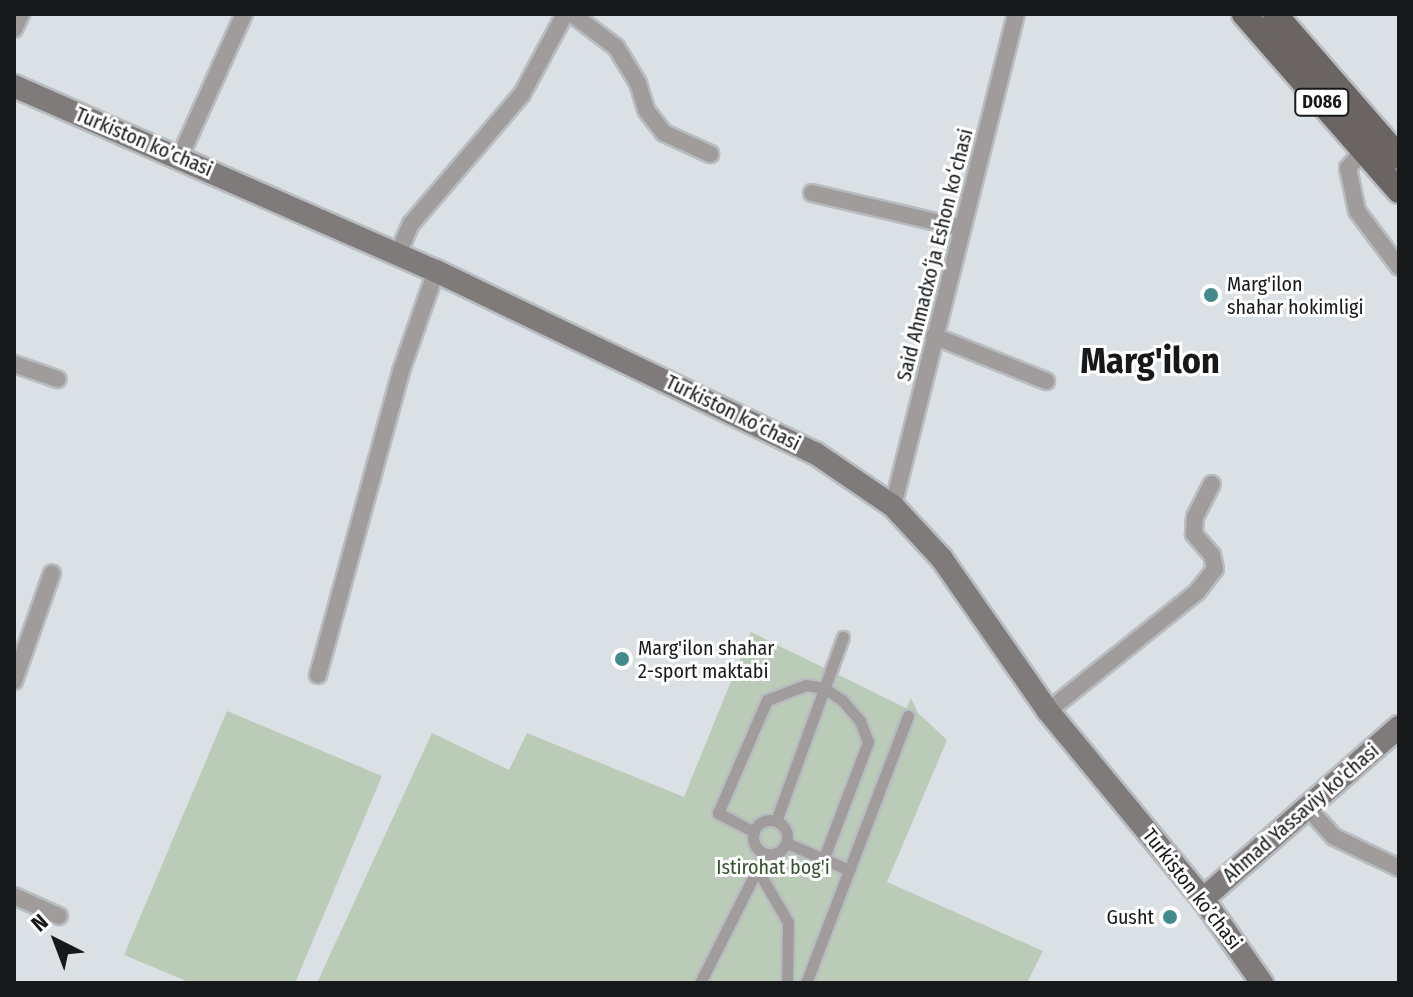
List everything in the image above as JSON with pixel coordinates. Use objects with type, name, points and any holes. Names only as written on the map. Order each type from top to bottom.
[{"type":"main road","name":"D086","points":[[1244,14],[1399,191]]},
{"type":"main road","name":"D086","points":[[1275,14],[1399,157]]},
{"type":"main road","name":"Turkiston ko’chasi","points":[[14,86],[436,271],[815,453],[893,506],[942,559],[1048,711],[1203,899],[1262,983]]},
{"type":"main road","name":"Ahmad Yassaviy ko'chasi","points":[[1203,899],[1399,727]]},
{"type":"street","points":[[14,29],[21,14]]},
{"type":"street","points":[[180,157],[244,14]]},
{"type":"street","points":[[398,254],[411,224],[522,94],[565,14]]},
{"type":"street","points":[[572,14],[616,47],[638,83],[646,110],[664,133],[710,154]]},
{"type":"street","name":"Said Ahmadxoʻja Eshon koʻchasi","points":[[893,506],[1016,14]]},
{"type":"street","points":[[1363,151],[1348,168],[1357,211],[1399,267]]},
{"type":"street","points":[[812,193],[962,228]]},
{"type":"street","points":[[318,675],[401,371],[436,271]]},
{"type":"street","points":[[934,336],[1046,381]]},
{"type":"street","points":[[14,364],[57,379]]},
{"type":"street","points":[[1048,711],[1197,592],[1215,569],[1212,555],[1194,534],[1195,517],[1212,484]]},
{"type":"street","points":[[14,681],[52,573]]},
{"type":"street","points":[[776,821],[843,637]]},
{"type":"street","points":[[754,832],[718,813],[767,700],[806,685],[824,688],[842,700],[860,721],[868,742],[824,858]]},
{"type":"street","points":[[806,983],[908,716]]},
{"type":"street","points":[[1307,807],[1334,837],[1399,868]]},
{"type":"street","points":[[764,821],[776,821],[785,828],[787,843],[776,853],[765,854],[756,847],[754,832],[764,821]]},
{"type":"street","points":[[787,843],[849,870]]},
{"type":"street","points":[[700,983],[765,854]]},
{"type":"street","points":[[757,869],[788,922],[787,983]]},
{"type":"street","points":[[14,896],[59,916]]},
{"type":"green space","name":"Istirohat bog'i","points":[[751,632],[906,708],[911,698],[918,713],[947,740],[887,882],[1043,951],[1027,983],[317,983],[432,733],[509,770],[527,733],[684,797]]},
{"type":"green space","points":[[227,711],[382,776],[295,983],[191,983],[124,955]]},
{"type":"place","name":"Marg'ilon shahar hokimligi","points":[[1211,295]]},
{"type":"place","name":"Marg'ilon shahar 2-sport maktabi","points":[[622,659]]},
{"type":"place","name":"Gusht","points":[[1170,917]]},
{"type":"district","name":"Marg'ilon","points":[[1150,362]]}]
